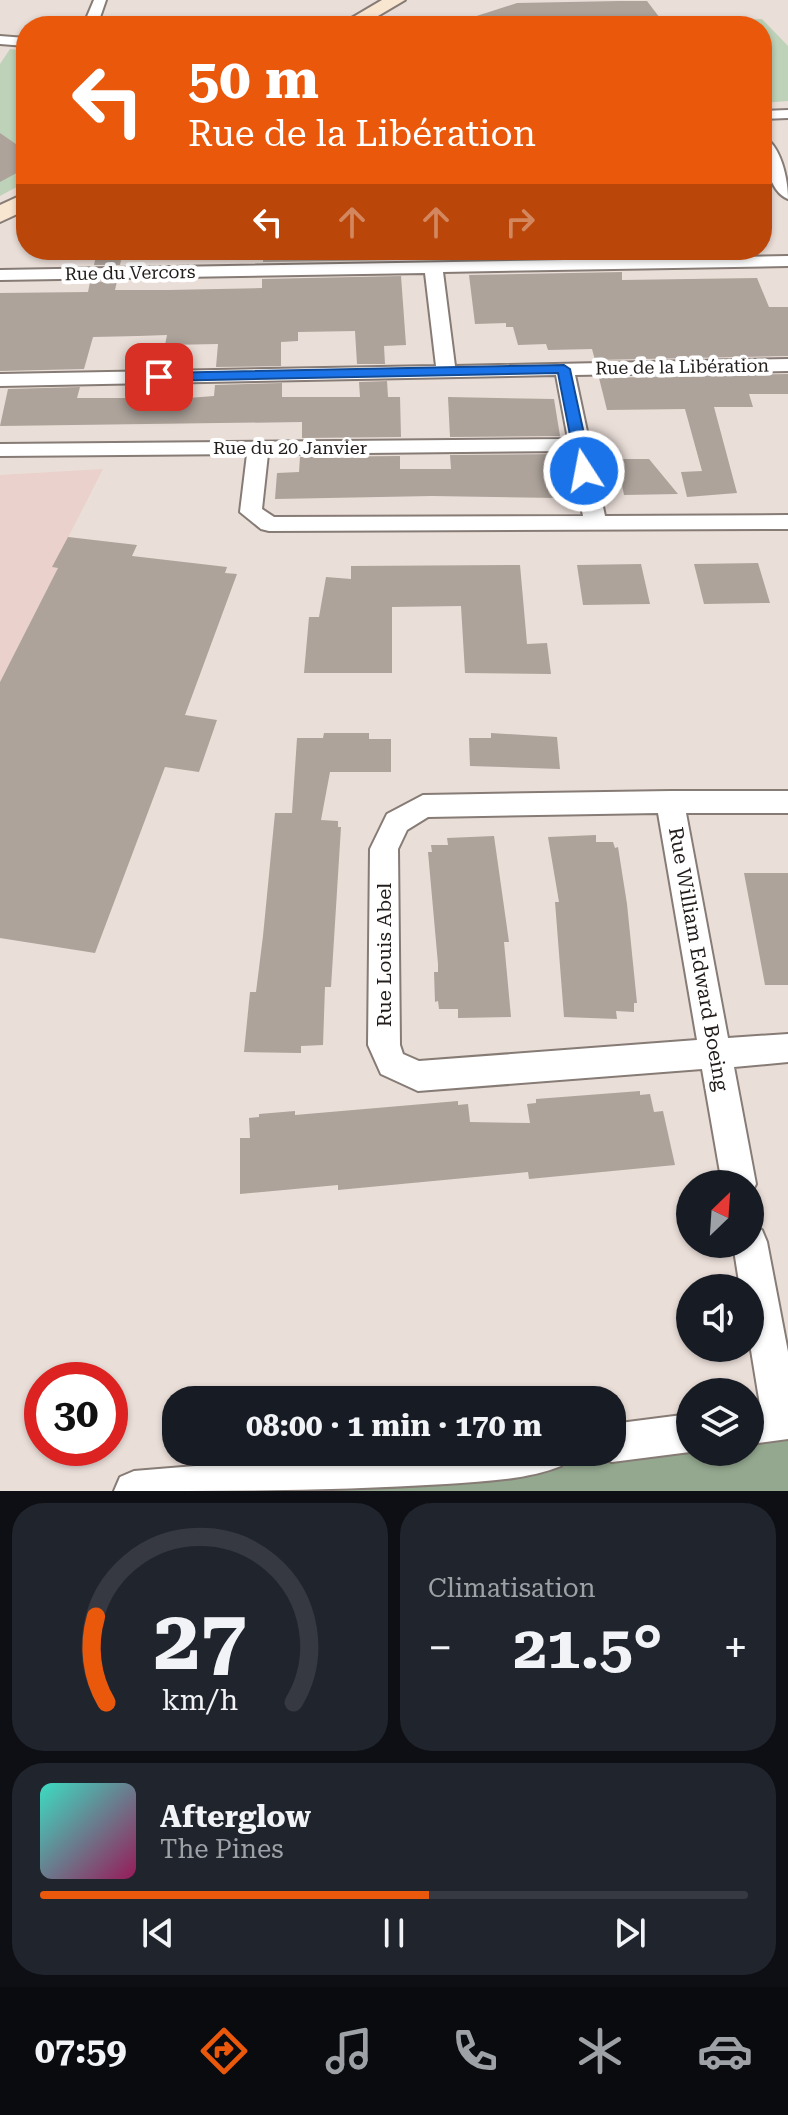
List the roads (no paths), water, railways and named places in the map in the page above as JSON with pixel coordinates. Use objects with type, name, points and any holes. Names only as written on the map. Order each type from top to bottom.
[{"type":"main road","points":[[366,16],[396,0]]},
{"type":"street","points":[[772,161],[788,194]]},
{"type":"street","name":"Rue du Vercors","points":[[0,275],[433,267],[556,260]]},
{"type":"street","name":"Rue du Vercors","points":[[743,260],[788,261]]},
{"type":"street","points":[[433,267],[446,371]]},
{"type":"street","name":"Rue de la Libération","points":[[0,380],[788,365]]},
{"type":"street","points":[[564,369],[595,522]]},
{"type":"street","name":"Rue du 20 Janvier","points":[[0,450],[579,445]]},
{"type":"street","points":[[258,448],[251,512],[269,524],[788,522]]},
{"type":"street","name":"Rue William Edward Boeing","points":[[737,1170],[670,802],[788,802]]},
{"type":"street","name":"Rue Louis Abel","points":[[670,802],[423,806],[397,822],[384,849],[384,1045],[392,1064],[418,1076],[788,1048]]},
{"type":"street","points":[[752,1258],[773,1422]]},
{"type":"street","points":[[626,1441],[676,1435]]},
{"type":"street","points":[[134,1491],[430,1466]]}]
